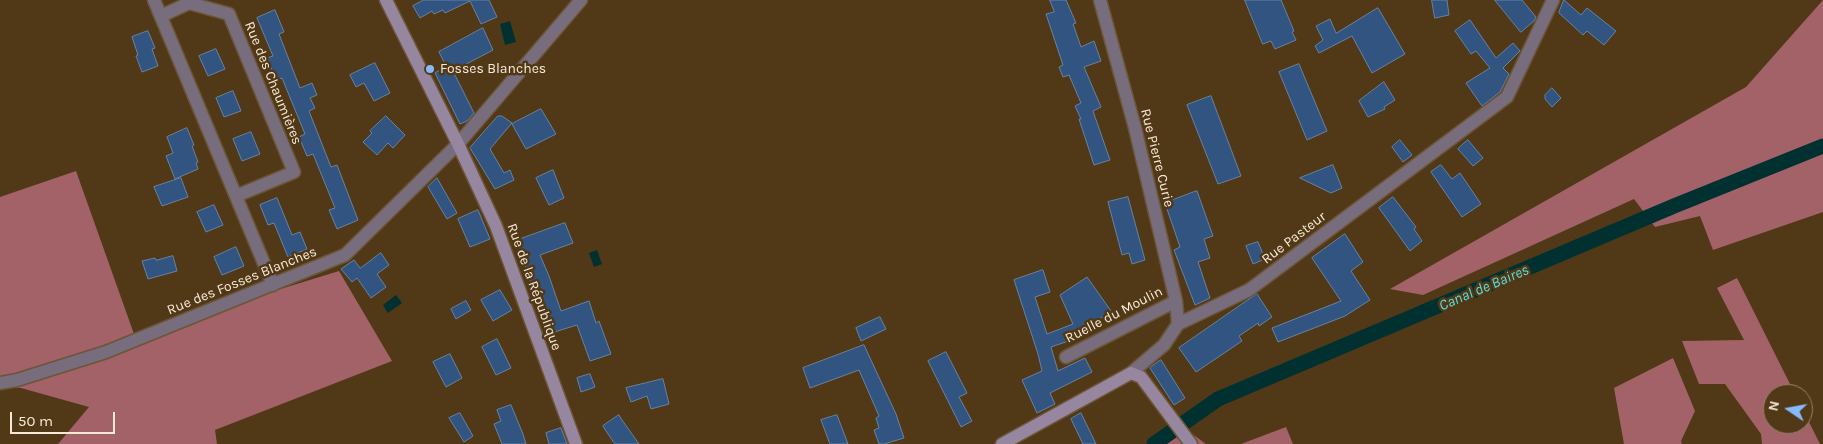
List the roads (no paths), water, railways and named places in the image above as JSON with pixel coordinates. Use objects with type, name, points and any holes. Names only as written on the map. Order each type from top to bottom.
[{"type":"street","points":[[154,0],[273,285]]},
{"type":"street","name":"Rue de la République","points":[[386,0],[458,144],[496,226],[576,444]]},
{"type":"street","name":"Rue des Fosses Blanches","points":[[0,383],[17,380],[106,352],[345,255],[458,144],[581,0]]},
{"type":"street","name":"Rue Pierre Curie","points":[[1100,0],[1136,128],[1176,301],[1178,324]]},
{"type":"street","name":"Rue Pasteur","points":[[1178,324],[1249,290],[1507,97],[1553,0]]},
{"type":"street","name":"Rue des Chaumières","points":[[161,16],[188,3],[229,14],[294,172],[236,196]]},
{"type":"street","name":"Ruelle du Moulin","points":[[1066,357],[1176,301]]},
{"type":"street","points":[[1002,444],[1131,373],[1164,345],[1178,324]]},
{"type":"street","points":[[1131,373],[1141,377],[1190,443]]},
{"type":"water","points":[[510,21],[516,42],[505,45],[500,24]]},
{"type":"water","points":[[597,250],[602,264],[594,267],[589,253]]},
{"type":"water","points":[[396,295],[402,303],[388,313],[383,305]]},
{"type":"waterway","name":"Canal de Baires","points":[[1154,444],[1218,399],[1674,206],[1823,146]]},
{"type":"place","name":"Fosses Blanches","points":[[430,69]]}]
